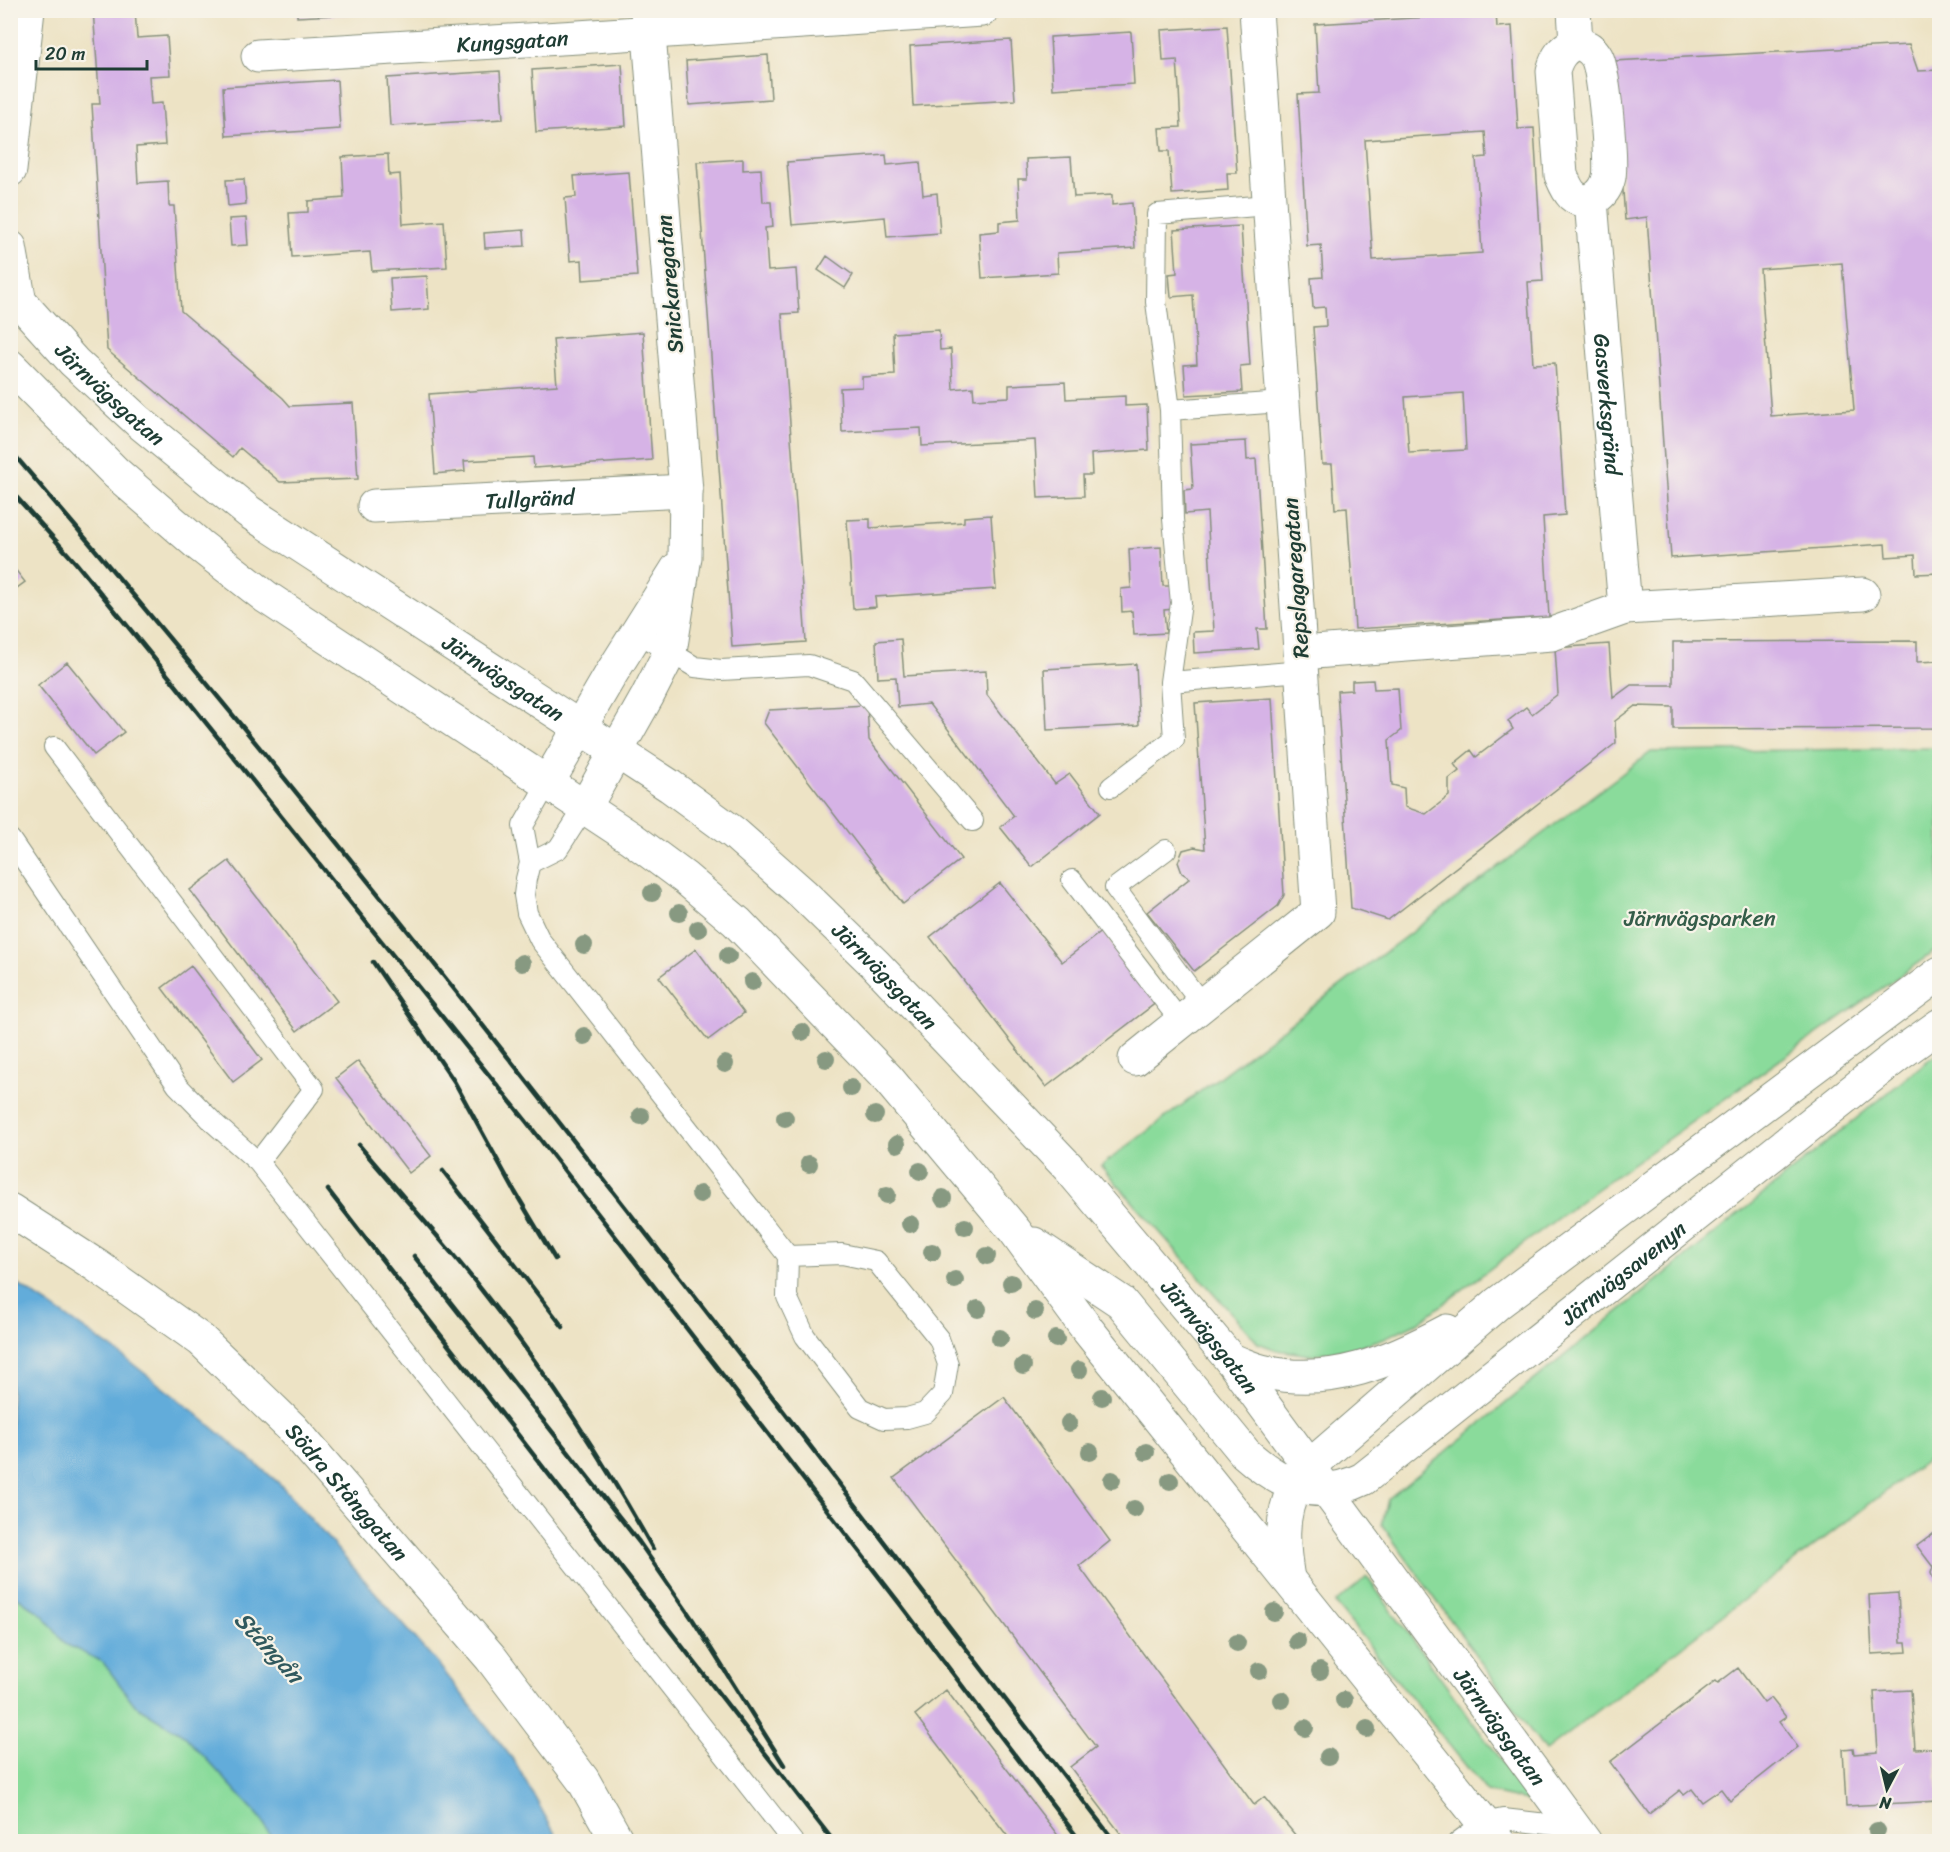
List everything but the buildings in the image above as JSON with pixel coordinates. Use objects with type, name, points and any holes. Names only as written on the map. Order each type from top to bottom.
[{"type":"main road","points":[[10,170],[16,68],[28,10]]},
{"type":"main road","name":"Kungsgatan","points":[[258,56],[648,21],[982,10]]},
{"type":"main road","name":"Repslagaregatan","points":[[1135,1059],[1318,912],[1256,10]]},
{"type":"main road","name":"Snickaregatan","points":[[585,807],[670,652],[684,557],[686,491],[648,21]]},
{"type":"main road","points":[[1575,26],[1601,64],[1610,168],[1600,197],[1591,201],[1581,200],[1574,196],[1568,190],[1561,175],[1553,71],[1556,58],[1563,50],[1575,26]]},
{"type":"main road","name":"Gasverksgränd","points":[[1591,201],[1625,608]]},
{"type":"main road","points":[[10,247],[15,297]]},
{"type":"main road","name":"Järnvägsgatan","points":[[15,297],[74,362],[139,422],[249,512],[617,750],[734,833],[803,894],[876,965],[1070,1169],[1231,1360],[1311,1480],[1373,1555],[1579,1834]]},
{"type":"main road","name":"Järnvägsgatan","points":[[10,366],[116,473],[199,545],[266,597],[585,807],[685,878],[737,922],[888,1079],[1015,1231],[1087,1329],[1491,1832]]},
{"type":"main road","name":"Tullgränd","points":[[374,506],[686,491]]},
{"type":"main road","points":[[548,782],[684,557]]},
{"type":"main road","points":[[1301,662],[1552,634],[1625,608],[1863,594]]},
{"type":"main road","points":[[1288,1580],[1282,1544],[1285,1515],[1311,1480],[1498,1303],[1940,973]]},
{"type":"main road","name":"Järnvägsavenyn","points":[[1311,1480],[1348,1486],[1363,1479],[1898,1055],[1940,1026]]},
{"type":"main road","name":"Södra Stånggatan","points":[[10,1210],[97,1266],[201,1340],[291,1428],[491,1658],[583,1780],[618,1842]]},
{"type":"main road","name":"Järnvägsgatan","points":[[1015,1231],[1121,1302],[1190,1383],[1245,1453],[1278,1479],[1311,1480]]},
{"type":"main road","points":[[1231,1360],[1264,1372],[1292,1377],[1325,1377],[1367,1367],[1403,1353],[1498,1303]]},
{"type":"lane","points":[[1111,787],[1174,739],[1170,682],[1181,603],[1173,519],[1170,410],[1156,302],[1157,214],[1269,205]]},
{"type":"lane","points":[[1170,410],[1283,402]]},
{"type":"lane","points":[[637,632],[695,667],[721,670],[809,665],[853,680],[973,821]]},
{"type":"lane","points":[[1170,682],[1301,662]]},
{"type":"lane","points":[[54,747],[314,1089],[258,1162]]},
{"type":"lane","points":[[548,782],[523,825],[530,862],[524,896],[527,913],[540,940],[788,1256],[788,1297],[805,1336],[860,1408],[884,1419],[906,1418],[926,1413],[943,1394],[948,1364],[939,1340],[876,1261],[842,1254],[788,1256]]},
{"type":"lane","points":[[530,862],[558,849],[585,807]]},
{"type":"lane","points":[[10,839],[177,1085],[215,1124],[258,1162],[793,1842]]},
{"type":"lane","points":[[1166,850],[1115,888],[1192,1014]]},
{"type":"lane","points":[[1072,880],[1192,1014]]},
{"type":"lane","points":[[1458,1842],[1491,1832],[1503,1819],[1579,1834]]},
{"type":"green space","name":"Järnvägsparken","points":[[1939,748],[1939,948],[1594,1191],[1419,1322],[1382,1339],[1350,1349],[1310,1355],[1277,1350],[1258,1343],[1101,1166],[1651,752]]},
{"type":"green space","points":[[1939,1053],[1939,1451],[1545,1751],[1382,1525],[1388,1499]]},
{"type":"green space","points":[[1367,1577],[1528,1798],[1527,1801],[1487,1792],[1335,1603]]},
{"type":"green space","points":[[10,1592],[44,1616],[65,1644],[103,1662],[135,1705],[184,1735],[261,1818],[273,1841],[11,1841]]},
{"type":"water","name":"Stångån","points":[[11,1280],[120,1354],[192,1410],[280,1484],[439,1665],[515,1762],[559,1841],[273,1841],[261,1818],[184,1735],[135,1705],[103,1662],[65,1644],[44,1616],[11,1592]]},
{"type":"railway","points":[[10,450],[154,619],[434,964],[572,1138],[1115,1842]]},
{"type":"railway","points":[[10,490],[76,563],[526,1121],[1081,1842]]},
{"type":"railway","points":[[373,962],[454,1081],[555,1259]]},
{"type":"railway","points":[[359,1145],[436,1234],[504,1319],[593,1448],[653,1549]]},
{"type":"railway","points":[[443,1171],[563,1327]]},
{"type":"railway","points":[[328,1190],[834,1842]]},
{"type":"railway","points":[[414,1256],[639,1542],[693,1620],[784,1765]]}]
